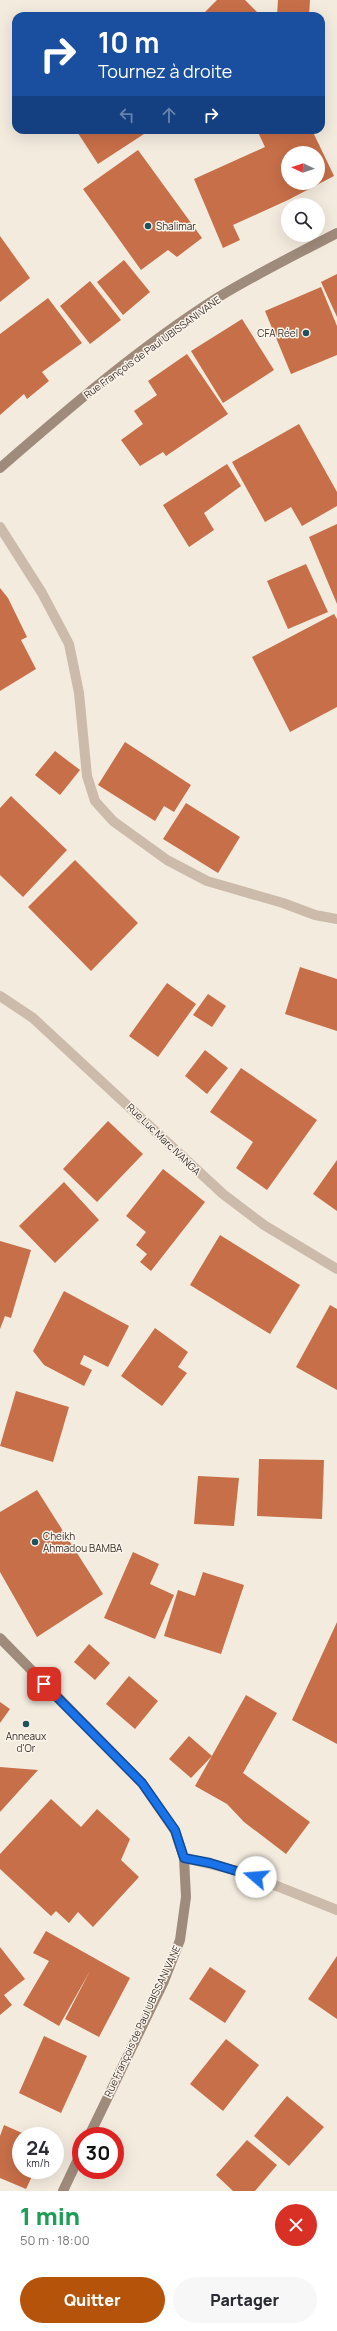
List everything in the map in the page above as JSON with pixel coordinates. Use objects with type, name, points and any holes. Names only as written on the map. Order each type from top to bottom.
[{"type":"street","name":"Rue François de Paul UBISSANI VANE","points":[[0,468],[66,411],[187,319],[246,281],[337,233]]},
{"type":"street","points":[[0,527],[38,587],[69,644],[79,693],[88,776],[95,800],[113,821],[167,860],[207,881],[283,903],[315,915],[337,919]]},
{"type":"street","name":"Rue Luc Marc IVANGA","points":[[0,996],[33,1018],[223,1194],[264,1225],[337,1269]]},
{"type":"street","name":"Rue François de Paul UBISSANI VANE","points":[[0,1638],[142,1783],[175,1830],[184,1858],[186,1897],[180,1940],[164,1981],[93,2127]]},
{"type":"street","points":[[184,1858],[242,1872],[337,1910]]},
{"type":"street","points":[[63,2191],[72,2172]]},
{"type":"building","points":[[217,0],[245,0],[257,12],[205,12]]},
{"type":"building","points":[[278,0],[310,0],[309,12],[277,12]]},
{"type":"building","points":[[79,134],[144,134],[98,164]]},
{"type":"building","points":[[259,134],[314,134],[320,146],[281,146],[281,190],[307,190],[292,198],[281,198],[281,203],[233,225],[240,240],[223,248],[194,179],[265,147]]},
{"type":"building","points":[[138,150],[202,238],[177,257],[168,250],[141,270],[83,189]]},
{"type":"building","points":[[325,157],[334,176],[325,181]]},
{"type":"building","points":[[0,236],[30,278],[0,302]]},
{"type":"building","points":[[124,260],[150,292],[123,315],[97,282]]},
{"type":"building","points":[[337,274],[337,317],[321,282]]},
{"type":"building","points":[[90,281],[121,320],[90,344],[60,306]]},
{"type":"building","points":[[321,287],[337,326],[337,355],[291,374],[265,311]]},
{"type":"building","points":[[48,298],[82,343],[42,372],[49,381],[27,399],[24,394],[0,415],[0,334]]},
{"type":"building","points":[[242,319],[274,370],[223,403],[191,351]]},
{"type":"building","points":[[187,354],[228,414],[166,456],[163,452],[140,466],[121,440],[143,424],[134,411],[157,395],[148,381]]},
{"type":"building","points":[[299,424],[337,492],[337,506],[302,526],[291,507],[265,522],[232,462]]},
{"type":"building","points":[[227,464],[241,486],[204,513],[214,530],[189,547],[163,505]]},
{"type":"building","points":[[337,524],[337,604],[309,537]]},
{"type":"building","points":[[306,564],[328,612],[288,629],[267,581]]},
{"type":"building","points":[[0,588],[8,598],[27,637],[21,640],[36,669],[0,691]]},
{"type":"building","points":[[334,614],[337,619],[337,707],[290,732],[252,657]]},
{"type":"building","points":[[125,742],[191,785],[174,812],[164,806],[155,821],[98,785]]},
{"type":"building","points":[[55,751],[80,770],[60,795],[35,775]]},
{"type":"building","points":[[11,796],[67,850],[23,897],[0,875],[0,808]]},
{"type":"building","points":[[186,803],[240,837],[218,873],[163,839]]},
{"type":"building","points":[[75,860],[138,923],[91,971],[28,907]]},
{"type":"building","points":[[300,967],[337,979],[337,1031],[285,1014]]},
{"type":"building","points":[[167,983],[196,1004],[158,1057],[129,1036]]},
{"type":"building","points":[[208,994],[226,1006],[212,1027],[193,1015]]},
{"type":"building","points":[[205,1050],[228,1068],[207,1094],[185,1076]]},
{"type":"building","points":[[241,1068],[317,1120],[267,1190],[236,1168],[253,1142],[210,1112]]},
{"type":"building","points":[[108,1121],[143,1154],[97,1202],[63,1169]]},
{"type":"building","points":[[337,1160],[337,1211],[313,1194]]},
{"type":"building","points":[[163,1169],[205,1202],[151,1271],[140,1262],[147,1254],[136,1245],[146,1232],[126,1216]]},
{"type":"building","points":[[64,1182],[99,1220],[55,1263],[19,1226]]},
{"type":"building","points":[[220,1235],[300,1285],[270,1334],[190,1285]]},
{"type":"building","points":[[0,1241],[31,1250],[11,1318],[5,1316],[0,1329]]},
{"type":"building","points":[[64,1291],[129,1326],[108,1367],[84,1355],[80,1364],[92,1370],[84,1386],[44,1365],[33,1351]]},
{"type":"building","points":[[330,1305],[337,1309],[337,1390],[296,1367]]},
{"type":"building","points":[[155,1328],[188,1352],[178,1367],[187,1373],[162,1406],[121,1376]]},
{"type":"building","points":[[16,1391],[69,1407],[53,1462],[0,1446]]},
{"type":"building","points":[[259,1459],[324,1460],[322,1519],[257,1516]]},
{"type":"building","points":[[198,1476],[239,1478],[234,1526],[194,1524]]},
{"type":"building","name":"Cheikh Ahmadou BAMBA","points":[[37,1490],[103,1594],[37,1637],[0,1572],[0,1512]]},
{"type":"building","points":[[133,1552],[159,1564],[150,1584],[174,1595],[155,1639],[104,1618]]},
{"type":"building","points":[[203,1572],[244,1585],[221,1654],[164,1636],[178,1590],[195,1596]]},
{"type":"building","points":[[337,1622],[337,1744],[292,1720]]},
{"type":"building","points":[[89,1644],[110,1663],[95,1680],[74,1662]]},
{"type":"building","points":[[129,1676],[158,1701],[135,1729],[106,1704]]},
{"type":"building","points":[[246,1695],[277,1713],[243,1773],[310,1822],[286,1854],[244,1822],[227,1804],[195,1786]]},
{"type":"building","points":[[0,1702],[10,1709],[0,1723]]},
{"type":"building","points":[[189,1736],[212,1756],[191,1778],[169,1759]]},
{"type":"building","points":[[0,1767],[38,1770],[0,1812]]},
{"type":"building","points":[[51,1799],[81,1827],[97,1809],[130,1839],[121,1860],[139,1877],[93,1927],[78,1912],[69,1923],[56,1911],[51,1916],[0,1869],[0,1854]]},
{"type":"building","points":[[46,1931],[130,1978],[99,2037],[65,2019],[90,1971],[59,2026],[23,2005],[49,1961],[33,1953]]},
{"type":"building","points":[[0,1947],[25,1979],[4,1995],[12,2005],[0,2015]]},
{"type":"building","points":[[337,1956],[337,2019],[308,1999]]},
{"type":"building","points":[[210,1967],[246,1991],[225,2023],[189,1999]]},
{"type":"building","points":[[44,2036],[87,2056],[61,2113],[19,2093]]},
{"type":"building","points":[[226,2039],[259,2065],[223,2111],[190,2084]]},
{"type":"building","points":[[287,2096],[324,2127],[289,2166],[254,2136]]},
{"type":"building","points":[[4,2125],[12,2129],[12,2179],[31,2179],[26,2189],[0,2178],[0,2136]]},
{"type":"building","points":[[247,2140],[277,2165],[255,2191],[233,2191],[216,2175]]},
{"type":"place","name":"Shalimar","points":[[148,226]]},
{"type":"place","name":"CFA Réel","points":[[306,333]]},
{"type":"place","name":"Cheikh Ahmadou BAMBA","points":[[35,1542]]},
{"type":"place","name":"Anneaux d'Or","points":[[26,1724]]},
{"type":"route","points":[[44,1684],[142,1783],[175,1830],[184,1858],[210,1863],[256,1877]]}]
